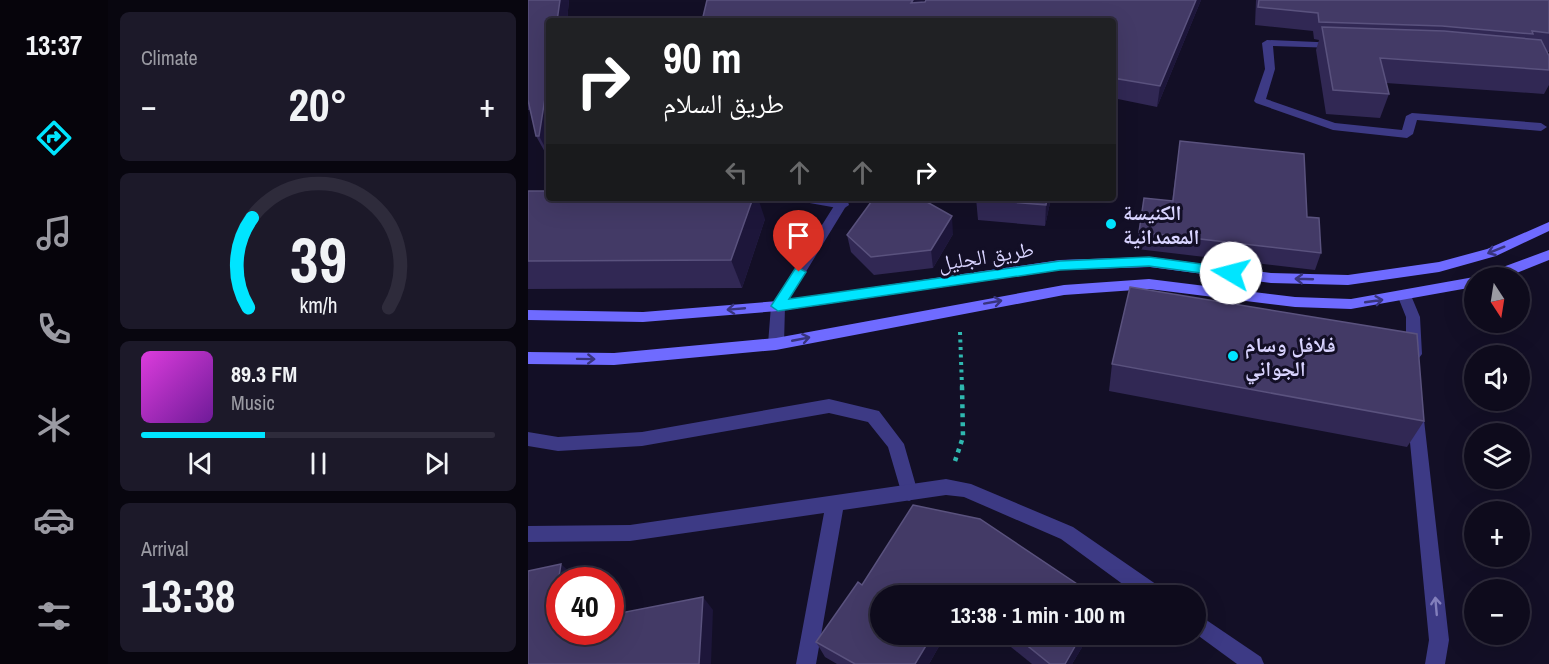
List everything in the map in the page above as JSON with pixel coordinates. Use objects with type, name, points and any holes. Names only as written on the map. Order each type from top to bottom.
[{"type":"street","points":[[1345,46],[1267,43],[1270,69],[1260,101],[1333,126],[1407,134],[1412,116],[1541,127]]},
{"type":"street","points":[[776,344],[778,306],[844,201]]},
{"type":"street","name":"طريق الجليل","points":[[528,315],[643,317],[778,306],[1060,265],[1149,262],[1271,278],[1348,280],[1439,267],[1491,253],[1549,226]]},
{"type":"street","points":[[1518,267],[1549,255]]},
{"type":"street","points":[[528,358],[614,359],[776,344],[1064,290],[1149,284],[1295,302],[1351,304],[1405,297],[1464,284]]},
{"type":"street","points":[[1405,297],[1413,317],[1415,339],[1413,372]]},
{"type":"street","points":[[1414,395],[1439,639],[1435,664]]},
{"type":"street","points":[[528,439],[558,444],[642,439],[829,406],[873,416],[896,444],[909,493]]},
{"type":"street","points":[[528,534],[630,533],[946,487],[965,489],[1067,533],[1140,585]]},
{"type":"street","points":[[806,664],[835,503]]},
{"type":"street","points":[[1206,630],[1254,664]]},
{"type":"path","points":[[946,487],[963,437],[962,342],[955,309]]},
{"type":"building","points":[[528,0],[560,0],[557,18],[546,18],[546,92],[539,136],[536,136],[528,100]]},
{"type":"building","points":[[707,0],[913,0],[911,3],[926,0],[1196,0],[1160,86],[1116,79],[1116,18],[703,18]]},
{"type":"building","points":[[1259,0],[1549,0],[1549,33],[1532,31],[1533,34],[1442,26],[1319,22],[1318,13],[1258,7]]},
{"type":"building","points":[[1322,27],[1444,31],[1541,40],[1549,56],[1549,70],[1380,58],[1389,94],[1333,90]]},
{"type":"building","points":[[1180,141],[1304,154],[1307,217],[1319,218],[1321,253],[1139,232],[1144,198],[1173,201]]},
{"type":"building","points":[[528,191],[546,191],[546,201],[752,201],[731,260],[528,261]]},
{"type":"building","points":[[872,201],[925,201],[952,216],[931,250],[871,257],[847,235]]},
{"type":"building","points":[[999,201],[1047,201],[1046,205]]},
{"type":"building","points":[[1130,287],[1417,334],[1424,421],[1112,364]]},
{"type":"building","points":[[913,505],[980,519],[1079,585],[870,585],[870,645],[926,645],[915,664],[855,664],[816,642],[858,582],[862,585]]},
{"type":"building","points":[[546,567],[546,645],[624,645],[624,612],[703,597],[699,664],[528,664],[528,571]]},
{"type":"building","points":[[1027,645],[1076,645],[1065,664],[1050,664]]},
{"type":"place","name":"الكنيسة المعمدانية","points":[[1111,224]]},
{"type":"place","name":"فلافل وسام الجواني","points":[[1233,356]]},
{"type":"route","points":[[799,272],[778,306],[949,283],[1060,265],[1149,262],[1231,273]]}]
